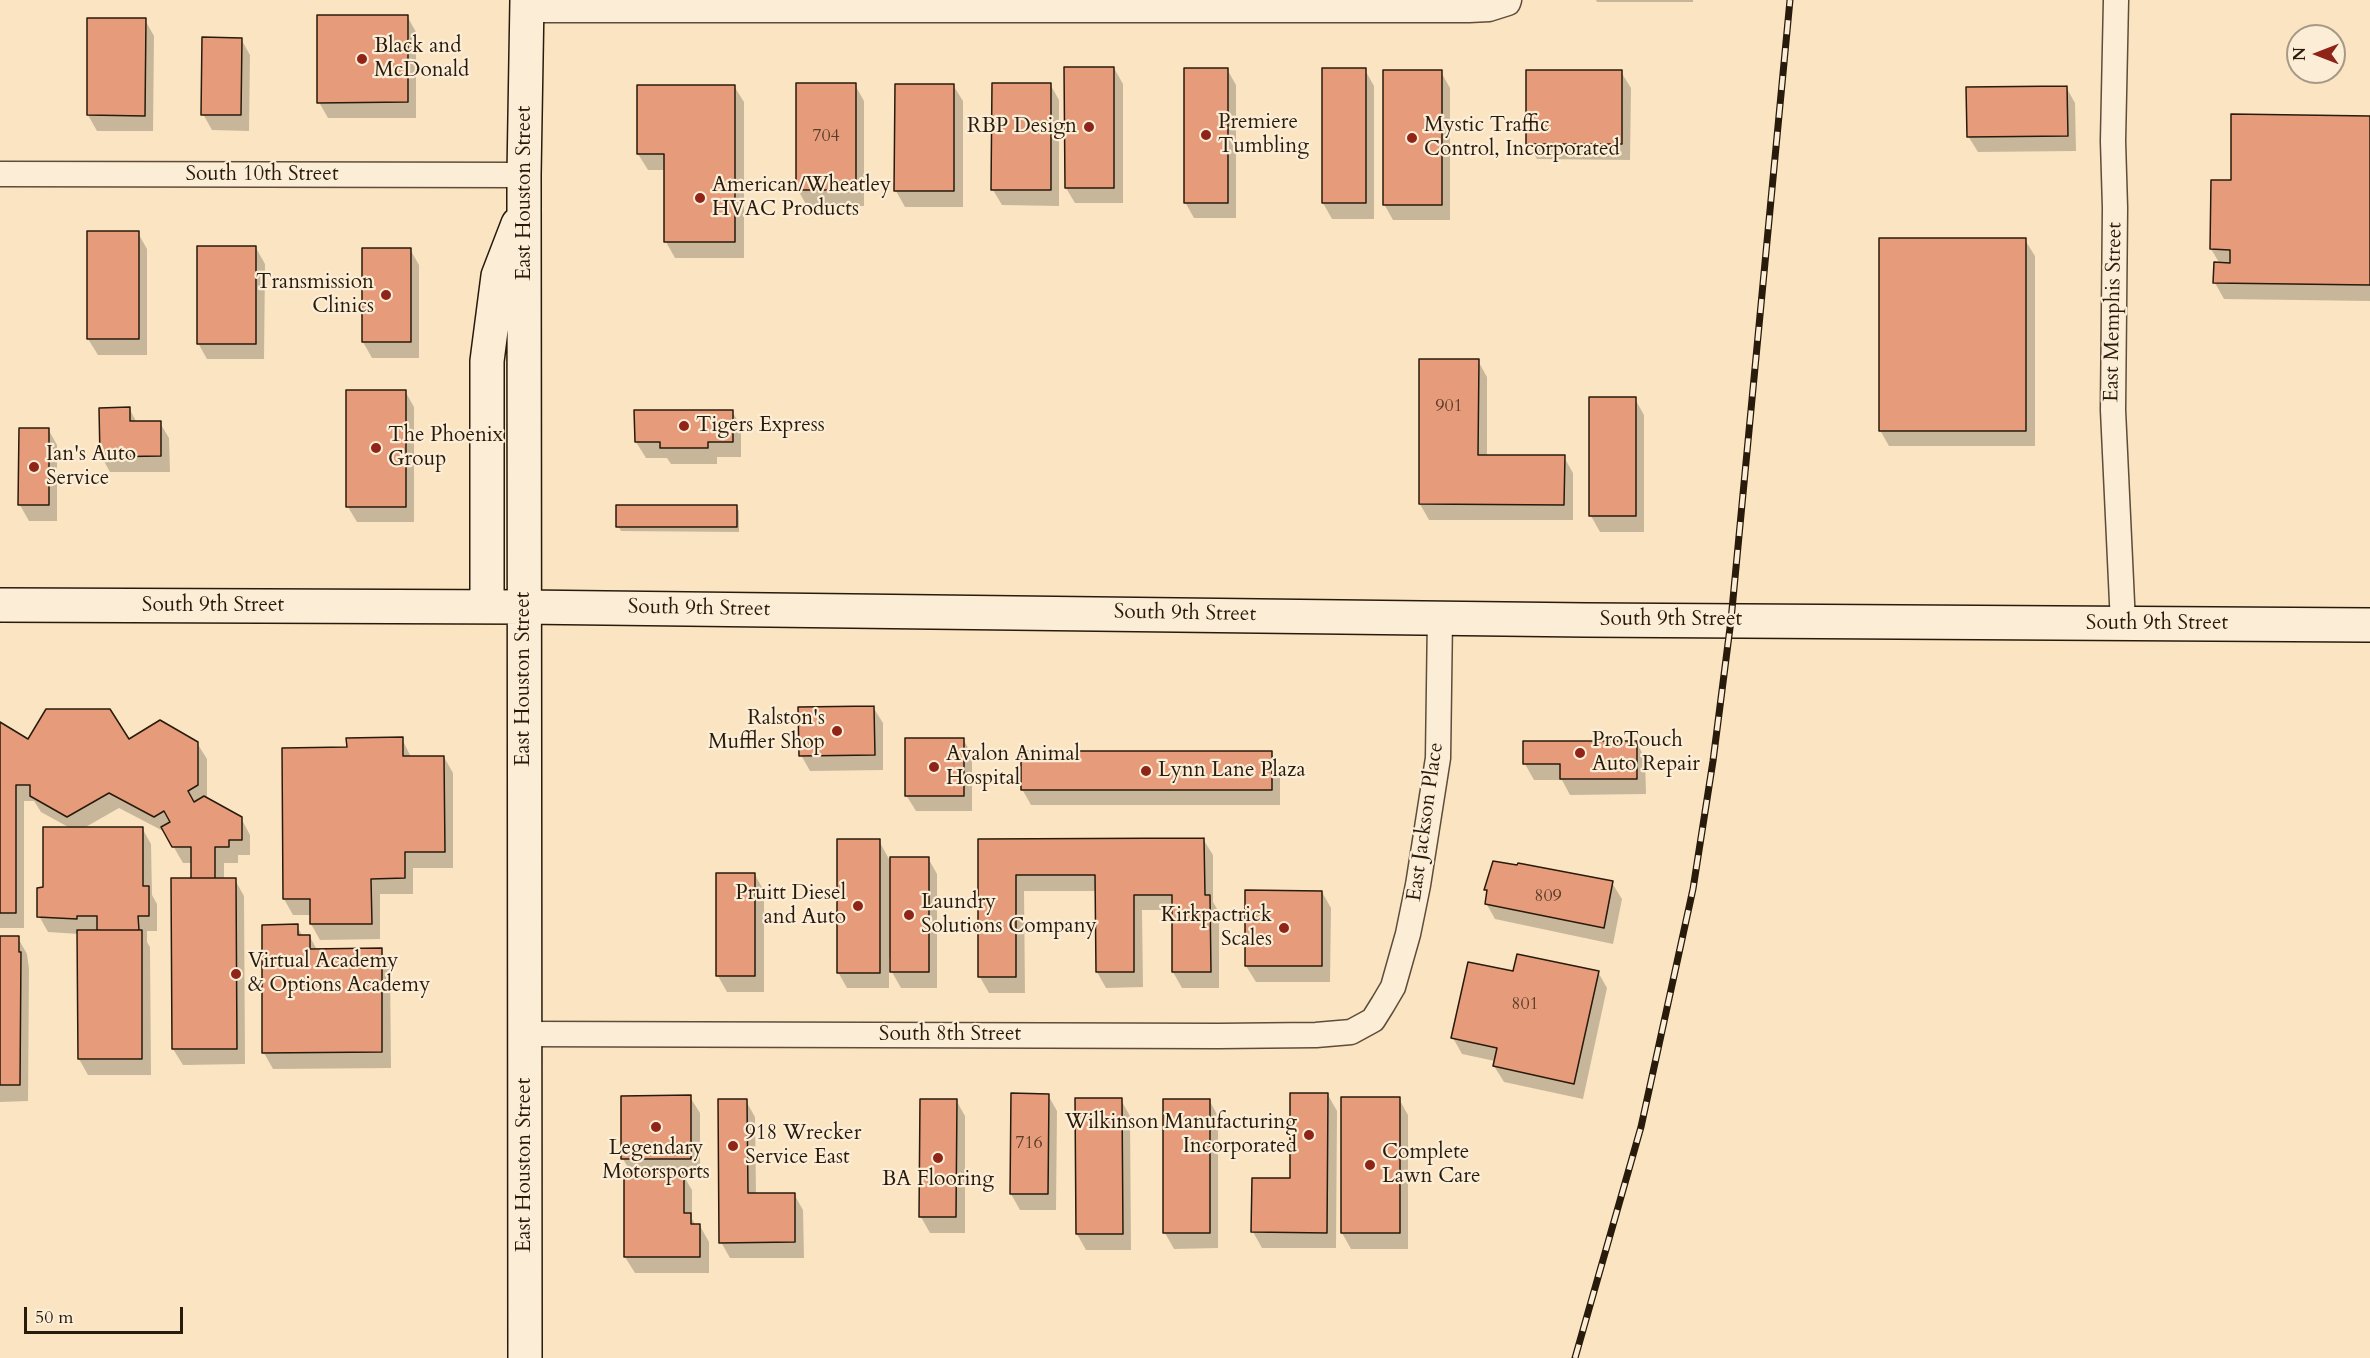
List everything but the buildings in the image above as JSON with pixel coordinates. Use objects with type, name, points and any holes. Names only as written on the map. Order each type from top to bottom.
[{"type":"main road","name":"East Houston Street","points":[[525,1358],[524,191],[527,5]]},
{"type":"main road","points":[[487,607],[487,362],[498,276],[524,191]]},
{"type":"main road","name":"South 9th Street","points":[[0,605],[524,607],[2370,625]]},
{"type":"street","name":"East Memphis Street","points":[[2116,0],[2113,141],[2115,208],[2113,410],[2123,624]]},
{"type":"street","points":[[527,5],[1469,10],[1489,9],[1509,1]]},
{"type":"street","name":"South 10th Street","points":[[0,174],[524,191]]},
{"type":"street","name":"East Jackson Place","points":[[1373,1020],[1393,987],[1418,885],[1438,758],[1440,617]]},
{"type":"street","name":"South 8th Street","points":[[524,1034],[1316,1035],[1351,1032],[1373,1020]]},
{"type":"railway","points":[[1575,1358],[1641,1127],[1693,889],[1713,761],[1731,620],[1790,0]]},
{"type":"place","name":"Black and McDonald","points":[[362,59]]},
{"type":"place","name":"RBP Design","points":[[1089,127]]},
{"type":"place","name":"Premiere Tumbling","points":[[1206,135]]},
{"type":"place","name":"Mystic Traffic Control, Incorporated","points":[[1412,138]]},
{"type":"place","name":"American/Wheatley HVAC Products","points":[[700,198]]},
{"type":"place","name":"Transmission Clinics","points":[[386,295]]},
{"type":"place","name":"Tigers Express","points":[[684,426]]},
{"type":"place","name":"The Phoenix Group","points":[[376,448]]},
{"type":"place","name":"Ian's Auto Service","points":[[34,467]]},
{"type":"place","name":"Ralston's Muffler Shop","points":[[837,731]]},
{"type":"place","name":"ProTouch Auto Repair","points":[[1580,753]]},
{"type":"place","name":"Avalon Animal Hospital","points":[[934,767]]},
{"type":"place","name":"Lynn Lane Plaza","points":[[1146,771]]},
{"type":"place","name":"Pruitt Diesel and Auto","points":[[858,906]]},
{"type":"place","name":"Laundry Solutions Company","points":[[909,915]]},
{"type":"place","name":"Kirkpactrick Scales","points":[[1284,928]]},
{"type":"place","name":"Virtual Academy & Options Academy","points":[[236,974]]},
{"type":"place","name":"Legendary Motorsports","points":[[656,1127]]},
{"type":"place","name":"Wilkinson Manufacturing Incorporated","points":[[1309,1135]]},
{"type":"place","name":"918 Wrecker Service East","points":[[733,1146]]},
{"type":"place","name":"BA Flooring","points":[[938,1158]]},
{"type":"place","name":"Complete Lawn Care","points":[[1370,1165]]}]
